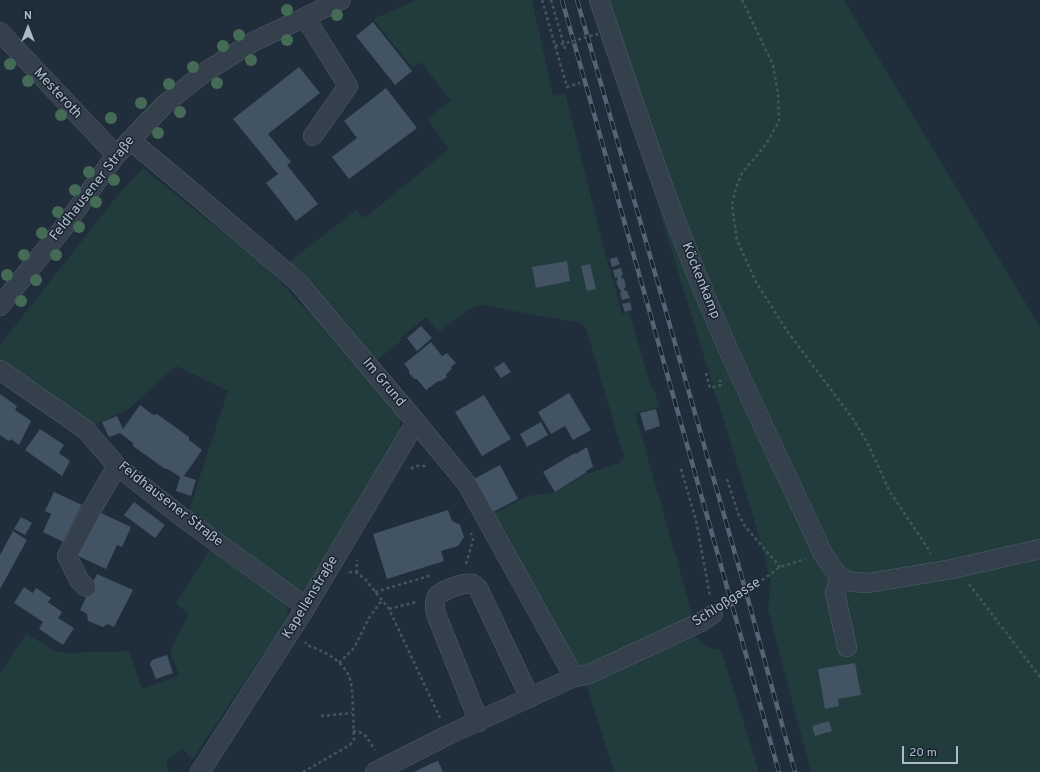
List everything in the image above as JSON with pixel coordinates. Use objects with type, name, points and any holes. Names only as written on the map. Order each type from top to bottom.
[{"type":"street","name":"Feldhausener Straße","points":[[0,306],[64,227],[116,155],[165,104],[205,72],[253,42],[341,0]]},
{"type":"street","name":"Köckenkamp","points":[[599,0],[664,188],[705,294],[723,337],[823,554]]},
{"type":"street","points":[[305,17],[348,86],[313,136]]},
{"type":"street","name":"Mesteroth","points":[[0,32],[116,155]]},
{"type":"street","name":"Im Grund","points":[[130,140],[298,282],[416,422],[467,484],[574,677]]},
{"type":"street","name":"Feldhausener Straße","points":[[0,370],[86,430],[117,466],[182,517],[306,607]]},
{"type":"street","name":"Kapellenstraße","points":[[200,772],[306,607],[416,422]]},
{"type":"street","points":[[86,587],[79,580],[67,556],[117,466]]},
{"type":"street","points":[[823,554],[840,578],[853,582],[868,583],[952,569],[1040,549]]},
{"type":"street","points":[[840,578],[835,592],[847,647]]},
{"type":"street","points":[[479,722],[436,614],[436,597],[441,592],[468,583],[474,584],[478,588],[530,698]]},
{"type":"street","name":"Schloßgasse","points":[[380,769],[448,735],[574,677],[587,675],[701,622],[713,614]]},
{"type":"path","points":[[542,0],[567,87],[580,83]]},
{"type":"path","points":[[551,0],[566,52]]},
{"type":"path","points":[[742,0],[773,65],[778,94],[779,120],[766,143],[742,174],[736,188],[732,205],[738,240],[756,282],[787,330],[853,419],[867,442],[890,492],[932,554],[941,563],[961,574],[1040,677]]},
{"type":"path","points":[[556,48],[598,34]]},
{"type":"path","points":[[706,373],[710,388],[721,385],[719,378]]},
{"type":"path","points":[[407,474],[411,468],[422,465],[433,469]]},
{"type":"path","points":[[681,470],[696,520],[713,614]]},
{"type":"path","points":[[727,479],[738,513],[744,525],[780,567]]},
{"type":"path","points":[[459,566],[466,564],[473,540],[470,528]]},
{"type":"path","name":"Schloßgasse","points":[[713,614],[780,567],[823,554]]},
{"type":"path","points":[[329,568],[357,573],[365,579],[389,609],[448,735]]},
{"type":"path","points":[[375,592],[439,573]]},
{"type":"path","points":[[389,609],[436,597]]},
{"type":"path","points":[[339,663],[354,648],[369,618],[382,600]]},
{"type":"path","points":[[293,627],[307,644],[330,656],[339,663],[349,677],[354,739],[350,745],[303,772]]},
{"type":"path","points":[[321,716],[352,713]]},
{"type":"path","points":[[353,731],[364,734],[380,769]]},
{"type":"green space","points":[[417,0],[532,0],[553,96],[565,93],[603,246],[622,314],[629,312],[651,387],[653,387],[660,407],[635,413],[693,617],[578,669],[493,514],[528,496],[556,492],[585,475],[619,463],[624,457],[586,328],[581,323],[481,305],[468,310],[438,332],[426,317],[400,338],[402,340],[377,360],[306,275],[289,262],[356,210],[365,218],[449,149],[427,119],[451,101],[421,62],[413,68],[373,19]]},
{"type":"green space","points":[[595,0],[844,0],[1040,327],[1040,772],[811,772],[768,609],[771,583],[760,539]]},
{"type":"green space","points":[[143,168],[265,267],[312,315],[400,418],[400,432],[300,598],[188,513],[228,391],[176,366],[127,410],[91,426],[0,360],[0,345],[118,195]]},
{"type":"green space","points":[[212,546],[285,603],[288,612],[287,618],[192,760],[183,749],[166,761],[169,772],[0,772],[0,673],[26,634],[56,651],[68,653],[129,651],[142,689],[179,676],[170,650],[189,614],[176,603]]},
{"type":"green space","points":[[695,634],[706,646],[721,650],[759,772],[614,772],[586,683]]},
{"type":"building","points":[[373,22],[412,71],[395,85],[356,36]]},
{"type":"building","points":[[299,67],[320,93],[268,134],[291,162],[287,165],[318,204],[296,221],[266,183],[278,174],[233,119]]},
{"type":"building","points":[[386,88],[417,128],[349,179],[332,157],[357,138],[344,121]]},
{"type":"building","points":[[617,257],[620,264],[612,267],[610,259]]},
{"type":"building","points":[[567,261],[570,281],[536,288],[532,267]]},
{"type":"building","points":[[590,264],[596,289],[587,291],[581,266]]},
{"type":"building","points":[[621,268],[623,275],[621,276],[622,279],[624,278],[626,287],[624,288],[630,298],[622,300],[621,292],[616,281],[618,280],[617,277],[615,278],[613,270]]},
{"type":"building","points":[[630,302],[632,310],[625,312],[622,304]]},
{"type":"building","points":[[421,326],[432,338],[417,351],[407,338]]},
{"type":"building","points":[[431,342],[442,356],[447,353],[456,363],[446,374],[447,377],[441,381],[438,381],[426,390],[417,379],[414,379],[404,364]]},
{"type":"building","points":[[504,362],[511,372],[501,378],[494,368]]},
{"type":"building","points":[[569,393],[591,430],[573,440],[565,426],[551,434],[538,412]]},
{"type":"building","points":[[0,394],[17,406],[15,410],[31,421],[19,445],[11,439],[9,441],[0,435]]},
{"type":"building","points":[[484,395],[511,439],[482,456],[455,412]]},
{"type":"building","points":[[140,405],[153,415],[157,414],[189,437],[189,440],[202,450],[184,476],[196,480],[191,496],[176,491],[180,477],[168,469],[165,469],[133,446],[133,443],[120,433],[109,437],[102,422],[117,416],[123,429]]},
{"type":"building","points":[[656,409],[660,426],[645,431],[640,413]]},
{"type":"building","points":[[541,422],[548,435],[527,447],[520,434]]},
{"type":"building","points":[[40,429],[64,445],[59,453],[70,461],[62,476],[25,450]]},
{"type":"building","points":[[587,447],[593,467],[555,492],[543,472]]},
{"type":"building","points":[[500,465],[518,499],[493,512],[474,479]]},
{"type":"building","points":[[54,492],[82,505],[63,542],[43,532],[51,514],[45,511]]},
{"type":"building","points":[[134,502],[165,525],[155,538],[124,515]]},
{"type":"building","points":[[448,510],[452,521],[460,525],[464,537],[458,546],[441,551],[444,561],[387,579],[373,534]]},
{"type":"building","points":[[99,512],[131,527],[122,547],[117,545],[106,569],[78,556]]},
{"type":"building","points":[[21,517],[32,523],[25,535],[14,529]]},
{"type":"building","points":[[13,531],[27,540],[0,589],[0,555]]},
{"type":"building","points":[[97,574],[133,590],[114,627],[108,624],[103,627],[88,621],[87,614],[80,610]]},
{"type":"building","points":[[24,587],[33,593],[36,588],[51,598],[48,602],[62,612],[58,618],[74,628],[63,645],[39,629],[43,622],[14,603]]},
{"type":"building","points":[[167,655],[173,673],[156,679],[150,664],[152,660]]},
{"type":"building","points":[[855,663],[861,695],[838,699],[839,706],[825,709],[818,669]]},
{"type":"building","points":[[829,721],[832,731],[815,736],[812,726]]},
{"type":"building","points":[[438,761],[443,772],[414,772],[430,764]]},
{"type":"railway","points":[[562,0],[779,772]]},
{"type":"railway","points":[[577,0],[746,592],[795,772]]}]
